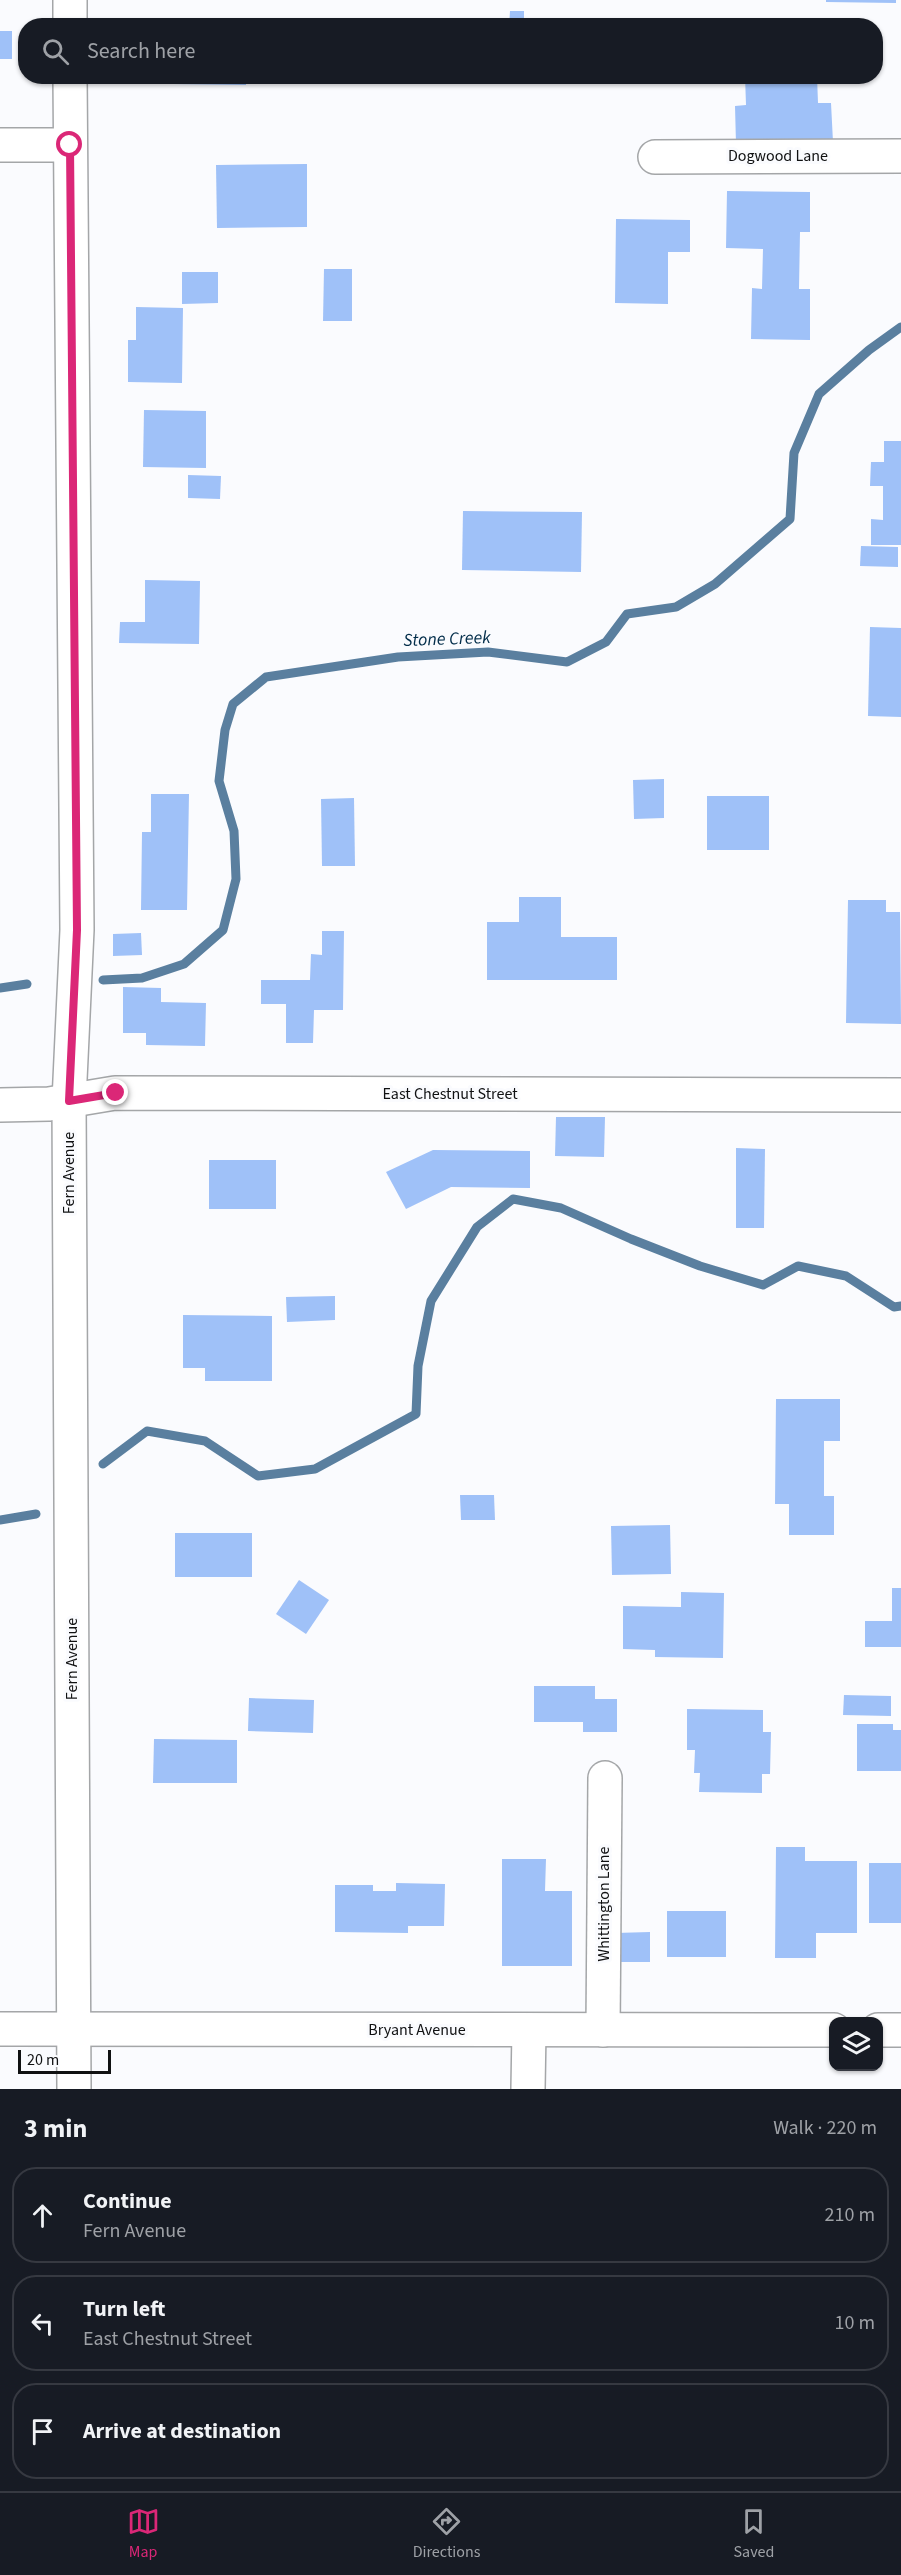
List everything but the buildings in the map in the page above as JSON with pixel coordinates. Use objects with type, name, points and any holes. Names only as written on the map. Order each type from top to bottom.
[{"type":"main road","points":[[70,0],[70,18]]},
{"type":"main road","name":"Fern Avenue","points":[[70,84],[77,930],[69,1101],[74,2089]]},
{"type":"main road","points":[[0,145],[70,145]]},
{"type":"main road","name":"Dogwood Lane","points":[[655,157],[901,156]]},
{"type":"main road","name":"East Chestnut Street","points":[[0,1105],[49,1104],[116,1093],[901,1095]]},
{"type":"main road","name":"Whittington Lane","points":[[603,2030],[605,1778]]},
{"type":"main road","name":"Bryant Avenue","points":[[0,2029],[829,2030]]},
{"type":"main road","points":[[528,2089],[529,2030]]},
{"type":"main road","points":[[883,2030],[901,2030]]},
{"type":"waterway","name":"Stone Creek","points":[[103,980],[142,978],[184,964],[223,930],[236,879],[234,831],[219,781],[225,730],[233,704],[266,677],[398,657],[488,652],[567,662],[606,642],[627,614],[676,607],[715,584],[790,519],[794,453],[819,394],[869,350],[901,327]]},
{"type":"waterway","name":"Stone Creek","points":[[0,988],[27,984]]},
{"type":"waterway","points":[[103,1464],[147,1431],[205,1441],[258,1476],[315,1469],[416,1414],[418,1366],[431,1301],[477,1227],[513,1199],[561,1208],[700,1266],[763,1285],[798,1266],[846,1276],[894,1307],[901,1306]]},
{"type":"waterway","points":[[0,1520],[36,1514]]},
{"type":"route","points":[[70,145],[77,930],[69,1101],[116,1093]]}]
